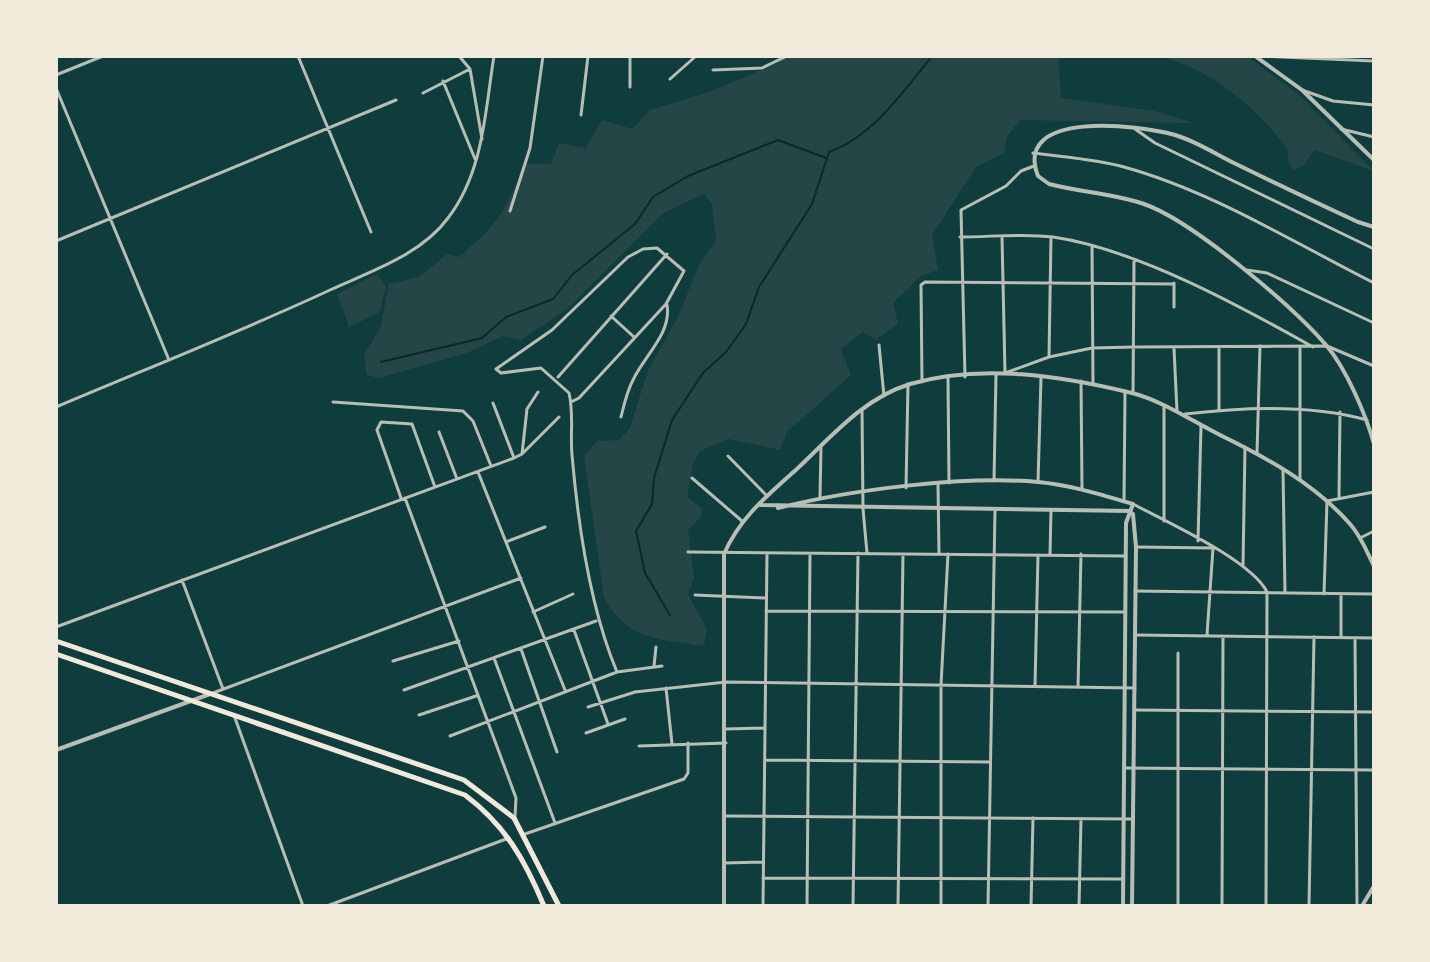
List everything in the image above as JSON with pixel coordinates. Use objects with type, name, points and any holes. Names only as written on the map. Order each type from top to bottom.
[{"type":"main road","points":[[56,641],[464,780],[514,818],[525,834],[559,906]]},
{"type":"main road","points":[[56,654],[465,795],[486,811],[509,837],[544,906]]},
{"type":"street","points":[[56,75],[103,56]]},
{"type":"street","points":[[298,56],[371,232]]},
{"type":"street","points":[[459,56],[470,69],[483,143]]},
{"type":"street","points":[[56,407],[291,308],[414,248],[448,218],[483,143],[494,56]]},
{"type":"street","points":[[510,211],[530,148],[543,56]]},
{"type":"street","points":[[581,115],[588,56]]},
{"type":"street","points":[[630,56],[630,87]]},
{"type":"street","points":[[688,56],[696,58]]},
{"type":"street","points":[[713,70],[762,68],[787,56]]},
{"type":"street","points":[[1255,56],[1372,59]]},
{"type":"street","points":[[1255,56],[1302,90],[1374,160]]},
{"type":"street","points":[[670,79],[696,58]]},
{"type":"street","points":[[423,93],[470,69]]},
{"type":"street","points":[[443,81],[475,161]]},
{"type":"street","points":[[56,88],[169,360]]},
{"type":"street","points":[[1302,90],[1333,101],[1374,105]]},
{"type":"street","points":[[56,241],[396,100]]},
{"type":"street","points":[[1374,227],[1176,135],[1099,127],[1054,132],[1039,140],[1033,153],[1038,176],[1049,184],[1143,204],[1177,219],[1243,269],[1327,346],[1367,420],[1374,444]]},
{"type":"street","points":[[1134,129],[1155,143],[1374,249]]},
{"type":"street","points":[[1341,129],[1374,137]]},
{"type":"street","points":[[1033,153],[1122,166],[1156,178],[1211,201],[1374,283]]},
{"type":"street","points":[[965,377],[960,214],[964,207],[1006,186],[1021,171],[1034,166]]},
{"type":"street","points":[[960,237],[1051,237],[1092,245],[1174,278],[1313,347]]},
{"type":"street","points":[[1002,237],[1005,373]]},
{"type":"street","points":[[1049,357],[1051,237]]},
{"type":"street","points":[[1092,245],[1093,382]]},
{"type":"street","points":[[571,402],[579,398],[666,304],[684,271],[667,254],[650,248],[628,257],[552,330],[496,369],[501,373],[538,367],[556,378],[571,402],[572,455],[597,621],[617,672]]},
{"type":"street","points":[[556,378],[667,254]]},
{"type":"street","points":[[1133,393],[1134,262]]},
{"type":"street","points":[[1243,269],[1267,273],[1374,323]]},
{"type":"street","points":[[1174,278],[1174,307]]},
{"type":"street","points":[[922,382],[921,285],[930,280],[1174,284]]},
{"type":"street","points":[[621,417],[633,379],[664,327],[668,314],[666,304]]},
{"type":"street","points":[[611,316],[634,337]]},
{"type":"street","points":[[879,345],[884,396]]},
{"type":"street","points":[[1005,373],[1049,357],[1092,348],[1173,346],[1327,346],[1374,366]]},
{"type":"street","points":[[1173,346],[1178,413]]},
{"type":"street","points":[[1257,453],[1260,346]]},
{"type":"street","points":[[1219,347],[1219,410]]},
{"type":"street","points":[[1300,347],[1297,411],[1300,479]]},
{"type":"street","points":[[724,906],[724,554],[742,521],[767,496],[862,408],[884,396],[908,384],[1005,373],[1093,382],[1133,393],[1257,453],[1300,479],[1327,501],[1360,538],[1374,566]]},
{"type":"street","points":[[994,481],[996,374]]},
{"type":"street","points":[[1038,482],[1041,376]]},
{"type":"street","points":[[948,378],[949,483]]},
{"type":"street","points":[[1081,381],[1082,489]]},
{"type":"street","points":[[906,488],[908,384]]},
{"type":"street","points":[[522,454],[527,409],[538,392]]},
{"type":"street","points":[[1124,501],[1125,392]]},
{"type":"street","points":[[333,402],[463,411],[473,421],[491,466]]},
{"type":"street","points":[[493,403],[514,458]]},
{"type":"street","points":[[1164,406],[1164,521]]},
{"type":"street","points":[[862,408],[862,494],[867,553]]},
{"type":"street","points":[[1178,413],[1219,410],[1340,412],[1367,420]]},
{"type":"street","points":[[1339,497],[1340,412]]},
{"type":"street","points":[[56,627],[514,458],[522,454],[559,417]]},
{"type":"street","points":[[435,487],[414,430],[408,422],[381,422],[377,430],[516,798],[514,818]]},
{"type":"street","points":[[1198,541],[1201,426]]},
{"type":"street","points":[[439,432],[457,479]]},
{"type":"street","points":[[820,497],[821,447]]},
{"type":"street","points":[[1243,566],[1245,447]]},
{"type":"street","points":[[728,456],[767,496]]},
{"type":"street","points":[[1283,470],[1285,593]]},
{"type":"street","points":[[478,472],[565,690]]},
{"type":"street","points":[[692,478],[742,521]]},
{"type":"street","points":[[778,508],[820,497],[938,484],[1038,482],[1082,489],[1133,504],[1213,548],[1261,579],[1267,592],[1264,710],[1266,906]]},
{"type":"street","points":[[938,484],[939,553]]},
{"type":"street","points":[[1327,501],[1374,492]]},
{"type":"street","points":[[1324,594],[1327,501]]},
{"type":"street","points":[[1132,906],[1136,547],[1133,504]]},
{"type":"street","points":[[758,505],[778,508],[1132,511]]},
{"type":"street","points":[[988,906],[995,510]]},
{"type":"street","points":[[1050,555],[1051,511]]},
{"type":"street","points":[[1123,906],[1126,523],[1132,511]]},
{"type":"street","points":[[506,542],[545,527]]},
{"type":"street","points":[[1360,538],[1374,531]]},
{"type":"street","points":[[1136,547],[1213,548]]},
{"type":"street","points":[[1207,636],[1213,548]]},
{"type":"street","points":[[688,552],[1126,556]]},
{"type":"street","points":[[807,906],[810,552]]},
{"type":"street","points":[[763,906],[767,553]]},
{"type":"street","points":[[853,906],[858,553]]},
{"type":"street","points":[[898,906],[903,553]]},
{"type":"street","points":[[941,906],[941,685],[948,554]]},
{"type":"street","points":[[1078,687],[1081,554]]},
{"type":"street","points":[[1035,686],[1038,555]]},
{"type":"street","points":[[56,750],[521,578]]},
{"type":"street","points":[[182,580],[223,690]]},
{"type":"street","points":[[1135,591],[1374,594]]},
{"type":"street","points":[[533,612],[573,594]]},
{"type":"street","points":[[1341,594],[1341,637]]},
{"type":"street","points":[[695,595],[766,598]]},
{"type":"street","points":[[766,611],[1125,612]]},
{"type":"street","points":[[404,690],[597,621]]},
{"type":"street","points":[[574,630],[590,682],[608,724]]},
{"type":"street","points":[[1135,635],[1374,638]]},
{"type":"street","points":[[1222,906],[1223,637]]},
{"type":"street","points":[[1309,906],[1314,637]]},
{"type":"street","points":[[1355,638],[1354,771],[1360,906]]},
{"type":"street","points":[[393,661],[459,641]]},
{"type":"street","points":[[654,666],[656,647]]},
{"type":"street","points":[[521,649],[557,752]]},
{"type":"street","points":[[1178,653],[1178,906]]},
{"type":"street","points":[[494,658],[555,823]]},
{"type":"street","points":[[450,736],[617,672],[662,666]]},
{"type":"street","points":[[588,707],[666,687],[726,682],[1135,688]]},
{"type":"street","points":[[666,687],[672,744]]},
{"type":"street","points":[[419,715],[477,695]]},
{"type":"street","points":[[1135,710],[1374,712]]},
{"type":"street","points":[[233,714],[303,906]]},
{"type":"street","points":[[586,733],[625,719]]},
{"type":"street","points":[[726,729],[765,728]]},
{"type":"street","points":[[525,834],[684,779],[688,773],[688,743]]},
{"type":"street","points":[[639,746],[726,743]]},
{"type":"street","points":[[765,760],[990,762]]},
{"type":"street","points":[[1124,768],[1374,770]]},
{"type":"street","points":[[725,816],[1133,819]]},
{"type":"street","points":[[1031,906],[1033,818]]},
{"type":"street","points":[[1079,906],[1081,819]]},
{"type":"street","points":[[327,906],[509,837]]},
{"type":"street","points":[[725,863],[763,862]]},
{"type":"street","points":[[763,878],[1123,879]]},
{"type":"street","points":[[1360,906],[1374,886]]},
{"type":"shaded area","points":[[784,56],[1058,56],[1061,98],[1154,111],[1194,123],[1020,120],[1007,137],[1004,153],[976,167],[932,235],[938,270],[921,276],[893,303],[898,324],[876,340],[863,332],[841,349],[851,375],[787,432],[780,450],[729,439],[700,451],[693,464],[687,497],[703,509],[701,517],[688,530],[694,578],[688,594],[707,629],[704,645],[655,638],[627,625],[604,598],[584,456],[597,441],[619,440],[630,428],[648,370],[677,319],[699,265],[716,240],[712,204],[704,194],[663,213],[568,308],[521,340],[503,336],[467,353],[379,378],[367,375],[364,355],[381,326],[389,284],[419,277],[447,254],[459,257],[473,245],[499,216],[524,164],[551,164],[559,143],[586,148],[602,120],[632,129],[650,110],[709,92],[778,63]]},
{"type":"shaded area","points":[[1161,56],[1247,56],[1298,94],[1374,171],[1315,150],[1304,165],[1294,170],[1288,163],[1288,149],[1247,104],[1199,71]]},
{"type":"shaded area","points":[[377,274],[386,287],[380,312],[349,327],[337,294]]},
{"type":"waterway","points":[[670,615],[645,573],[636,531],[652,504],[654,478],[672,420],[703,373],[726,352],[746,324],[759,287],[812,204],[829,152],[845,145],[873,124],[932,56]]},
{"type":"waterway","points":[[381,362],[482,338],[506,317],[553,299],[572,275],[635,224],[653,197],[688,176],[778,140],[826,158]]}]
